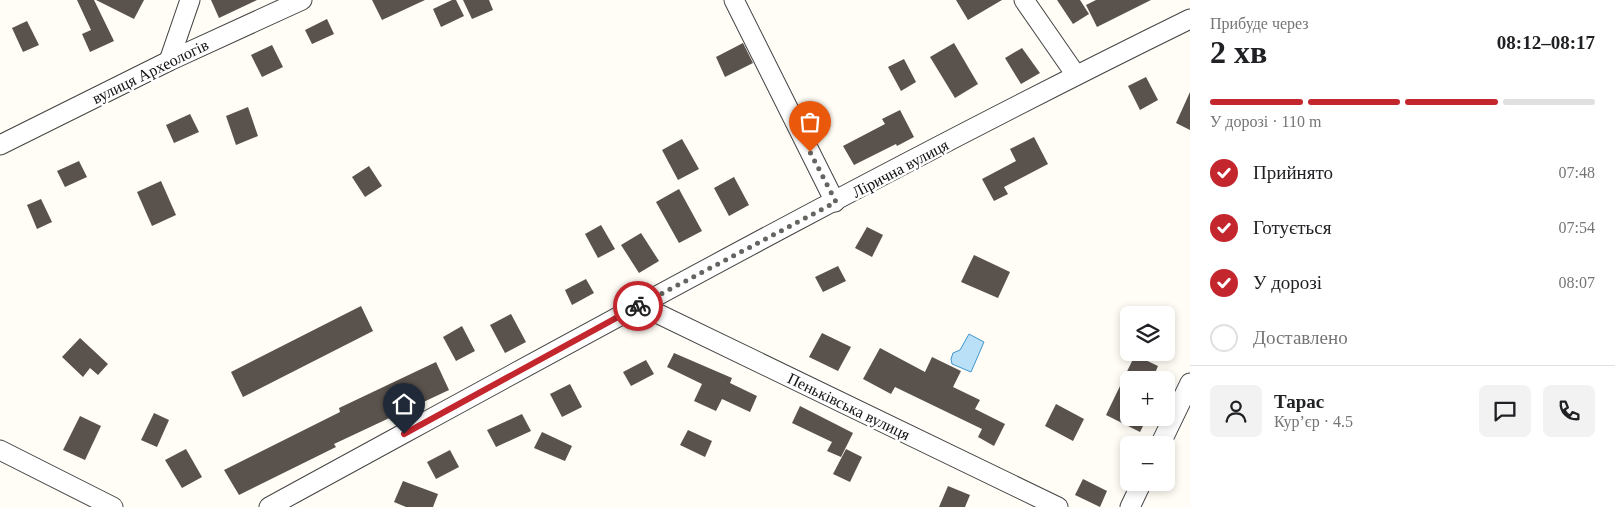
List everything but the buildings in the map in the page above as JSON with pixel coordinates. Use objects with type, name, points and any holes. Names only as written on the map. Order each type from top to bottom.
[{"type":"street","points":[[168,61],[190,0]]},
{"type":"street","name":"вулиця Археологів","points":[[0,145],[168,61],[302,0]]},
{"type":"street","points":[[734,0],[836,202]]},
{"type":"street","points":[[1024,0],[1076,75]]},
{"type":"street","name":"Лірична вулиця","points":[[269,507],[836,202],[1076,75],[1190,19]]},
{"type":"street","name":"Пеньківська вулиця","points":[[640,306],[1058,507]]},
{"type":"street","points":[[1164,436],[1190,383]]},
{"type":"street","points":[[0,450],[113,507]]},
{"type":"street","points":[[1130,507],[1138,491]]},
{"type":"water","points":[[969,334],[984,342],[971,372],[952,364],[951,359],[953,353],[960,350]]},
{"type":"way so far","points":[[638,306],[836,202],[810,152]]},
{"type":"route","points":[[404,434],[638,306]]}]
